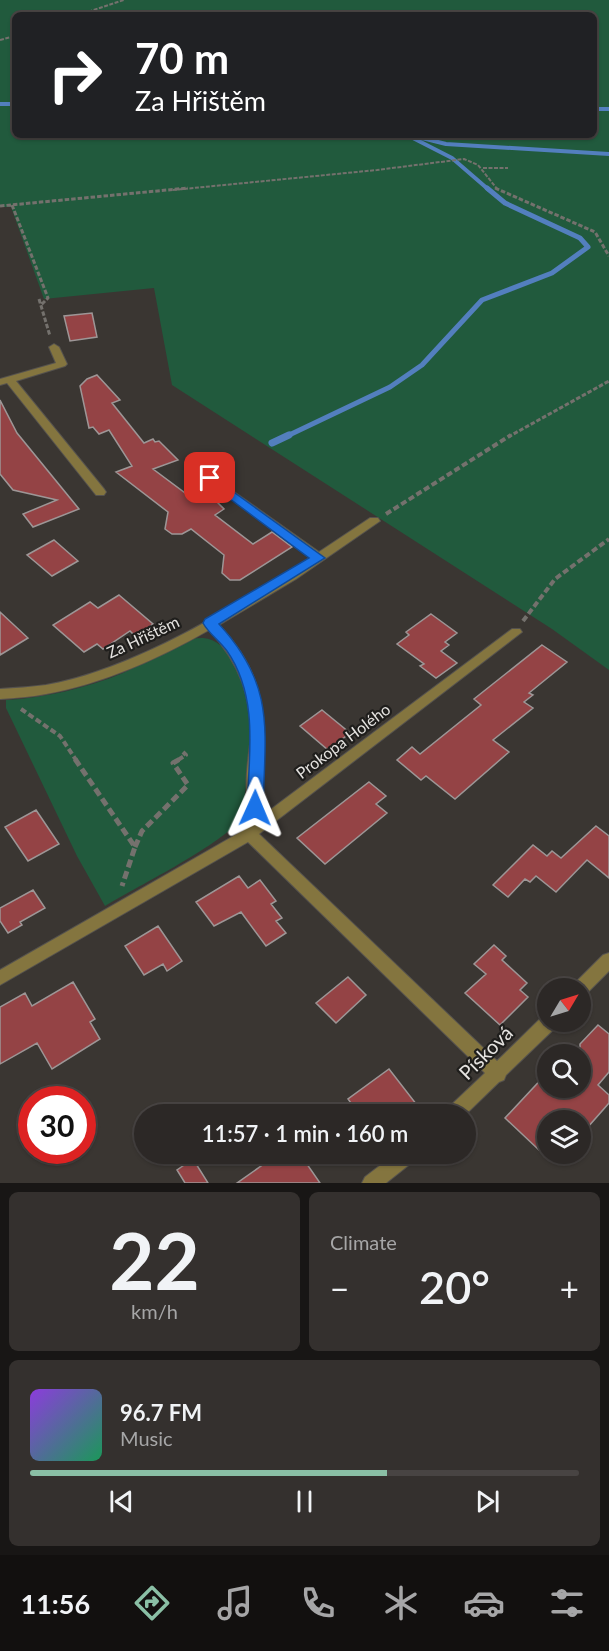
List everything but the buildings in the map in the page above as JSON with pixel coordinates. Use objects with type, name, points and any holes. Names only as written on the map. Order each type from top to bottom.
[{"type":"street","points":[[54,347],[62,364],[5,381],[100,492]]},
{"type":"street","points":[[210,478],[319,558]]},
{"type":"street","name":"Za Hřištěm","points":[[3,694],[45,688],[100,675],[127,664],[210,623],[319,558],[374,520]]},
{"type":"street","points":[[210,623],[232,648],[248,678],[254,697],[258,714],[254,801],[258,815],[264,823]]},
{"type":"street","name":"Prokopa Holého","points":[[0,978],[249,834],[516,632]]},
{"type":"street","points":[[249,834],[498,1074]]},
{"type":"street","points":[[591,978],[609,960]]},
{"type":"street","name":"Písková","points":[[465,1104],[539,1032]]},
{"type":"street","points":[[371,1183],[396,1164]]},
{"type":"path","points":[[87,12],[124,0]]},
{"type":"path","points":[[0,206],[464,159],[482,168],[508,168]]},
{"type":"path","points":[[482,168],[495,188],[595,232],[609,256]]},
{"type":"path","points":[[12,205],[48,298],[41,305]]},
{"type":"path","points":[[39,299],[50,336]]},
{"type":"path","points":[[374,520],[531,423],[603,382],[609,381]]},
{"type":"path","points":[[516,632],[532,606],[555,579],[609,539]]},
{"type":"path","points":[[3,694],[28,716],[60,736],[135,847]]},
{"type":"path","points":[[124,906],[119,897],[142,831],[188,785],[173,763],[186,755],[183,752]]},
{"type":"green space","points":[[0,0],[609,0],[609,670],[552,629],[172,385],[154,288],[44,299],[11,207],[0,207]]},
{"type":"green space","points":[[203,638],[213,641],[229,654],[244,685],[249,716],[249,748],[247,783],[240,813],[236,823],[213,843],[105,906],[77,856],[6,708],[6,700],[50,695],[80,688],[123,673],[173,646]]},
{"type":"waterway","points":[[0,104],[12,104]]},
{"type":"waterway","points":[[597,109],[609,109]]},
{"type":"waterway","points":[[413,138],[452,158],[489,190]]},
{"type":"waterway","points":[[422,138],[446,144],[609,154]]},
{"type":"waterway","points":[[285,437],[390,387],[422,365],[482,300],[552,273],[588,247],[580,238],[505,203],[487,188]]},
{"type":"waterway","points":[[272,443],[289,435]]},
{"type":"route","points":[[210,478],[319,558],[210,623],[232,648],[248,678],[254,697],[258,714],[255,808]]}]
